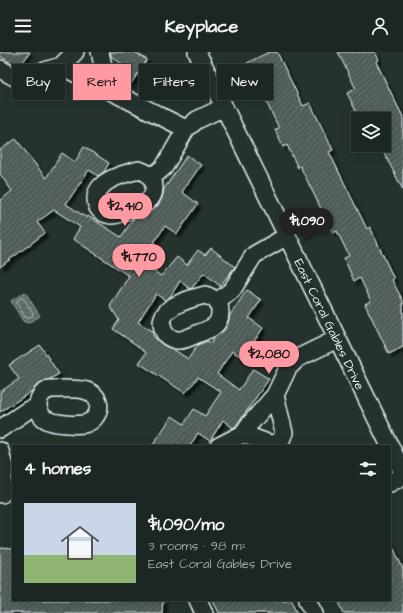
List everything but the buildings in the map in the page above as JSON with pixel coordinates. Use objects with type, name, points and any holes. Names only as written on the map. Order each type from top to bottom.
[{"type":"street","points":[[63,64],[75,52]]},
{"type":"street","points":[[100,52],[103,64]]},
{"type":"street","name":"East Coral Gables Drive","points":[[197,52],[390,445]]},
{"type":"street","points":[[0,69],[12,76]]},
{"type":"street","points":[[129,100],[186,129]]},
{"type":"street","points":[[151,178],[164,167],[186,129],[197,120],[224,107]]},
{"type":"street","points":[[217,302],[232,290],[254,255],[287,236]]},
{"type":"street","points":[[221,445],[243,434],[248,426],[275,396],[288,368],[298,358],[337,339]]},
{"type":"street","points":[[243,434],[270,444],[280,442],[284,433],[275,396]]},
{"type":"street","points":[[0,429],[28,410],[38,408]]},
{"type":"street","name":"East Coral Gables Drive","points":[[391,448],[403,473]]},
{"type":"street","points":[[0,451],[4,467],[5,494]]},
{"type":"street","points":[[391,482],[403,476]]},
{"type":"street","points":[[198,601],[204,613]]},
{"type":"street","points":[[309,601],[315,613]]},
{"type":"water","points":[[25,292],[40,316],[28,323],[23,321],[11,301]]}]
